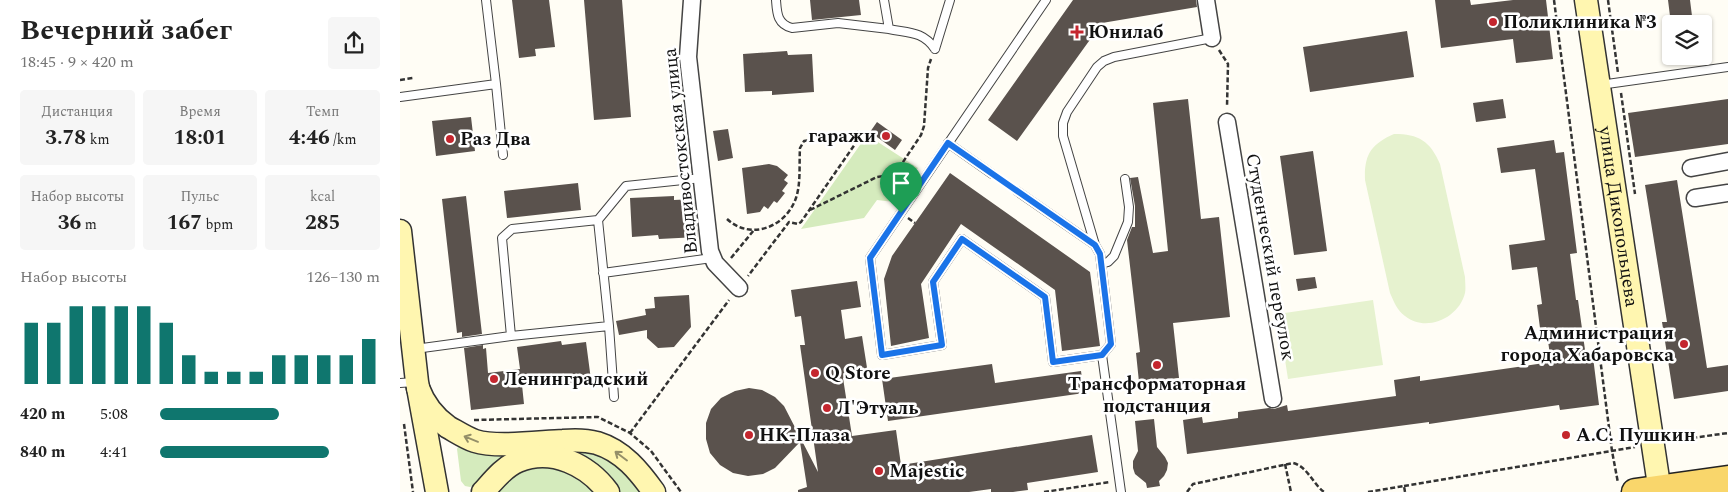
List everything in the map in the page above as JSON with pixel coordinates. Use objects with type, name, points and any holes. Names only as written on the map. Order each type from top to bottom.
[{"type":"main road","name":"улица Дикопольцева","points":[[1586,0],[1652,444],[1643,489]]},
{"type":"main road","points":[[400,231],[413,349],[412,384],[437,492]]},
{"type":"main road","points":[[412,384],[425,404],[436,416],[464,437],[484,443],[525,450],[543,456],[560,458],[579,465],[596,477],[608,492]]},
{"type":"main road","points":[[483,492],[510,465],[518,461],[525,450],[576,440],[603,445],[627,460],[654,492]]},
{"type":"main road","points":[[1643,489],[1728,479]]},
{"type":"street","name":"Владивостокская улица","points":[[692,0],[688,57],[702,178],[717,264],[739,288]]},
{"type":"street","points":[[1206,0],[1212,38]]},
{"type":"street","name":"Студенческий переулок","points":[[1227,122],[1273,398]]},
{"type":"street","points":[[1691,168],[1728,162]]},
{"type":"street","points":[[1695,198],[1728,192]]},
{"type":"lane","points":[[486,0],[503,155]]},
{"type":"lane","points":[[776,0],[781,22],[792,28],[838,23],[889,29],[921,35],[929,40],[935,49]]},
{"type":"lane","points":[[884,0],[889,29]]},
{"type":"lane","points":[[935,49],[950,0]]},
{"type":"lane","points":[[1046,0],[870,258],[882,355],[942,345],[933,282],[962,239],[1045,297],[1053,362],[1102,355],[1111,344],[1100,254],[1095,245],[1063,136],[1063,124],[1067,112],[1097,67],[1104,61],[1114,57],[1212,38]]},
{"type":"lane","points":[[1598,86],[1728,67]]},
{"type":"lane","points":[[400,97],[496,84]]},
{"type":"lane","points":[[948,143],[992,174]]},
{"type":"lane","points":[[511,336],[502,238],[512,230],[598,220],[626,186],[702,178]]},
{"type":"lane","points":[[1101,264],[1108,262],[1114,256],[1128,222],[1129,207],[1125,179]]},
{"type":"lane","points":[[1017,191],[1095,245]]},
{"type":"lane","points":[[598,220],[614,397]]},
{"type":"lane","points":[[603,273],[717,264]]},
{"type":"lane","points":[[413,349],[609,326]]},
{"type":"lane","points":[[1102,355],[1121,492]]},
{"type":"path","points":[[1554,0],[1612,451],[1643,489]]},
{"type":"path","points":[[1212,38],[1228,64],[1227,122]]},
{"type":"path","points":[[901,213],[895,185],[895,174],[921,135],[924,126],[928,68],[935,49]]},
{"type":"path","points":[[400,80],[414,78]]},
{"type":"path","points":[[630,433],[789,222],[798,224],[809,211],[862,136],[861,132],[804,141],[800,148],[796,198],[783,219],[775,225],[761,230],[754,230],[739,226],[728,219]]},
{"type":"path","points":[[809,211],[877,177],[895,174]]},
{"type":"path","points":[[992,174],[1017,191]]},
{"type":"path","points":[[717,264],[754,230]]},
{"type":"path","points":[[404,416],[413,492]]},
{"type":"path","points":[[1368,492],[1728,433]]},
{"type":"path","points":[[1188,492],[1193,484],[1293,463],[1304,468],[1315,484],[1324,492]]},
{"type":"path","points":[[1285,464],[1291,492]]},
{"type":"path","points":[[1044,492],[1119,481]]},
{"type":"path","points":[[1404,486],[1405,492]]},
{"type":"green space","points":[[1394,134],[1410,135],[1423,140],[1428,144],[1440,164],[1465,277],[1465,293],[1462,302],[1449,316],[1432,323],[1413,321],[1402,314],[1393,300],[1365,180],[1366,164],[1370,151],[1374,146]]},
{"type":"green space","points":[[867,135],[918,168],[894,202],[877,200],[864,218],[801,229]]},
{"type":"green space","points":[[1373,300],[1383,365],[1288,379],[1278,314]]},
{"type":"green space","points":[[459,445],[522,451],[479,483],[470,487],[465,486],[461,481],[457,449]]},
{"type":"green space","points":[[564,452],[595,453],[617,463],[645,492],[617,492]]},
{"type":"green space","points":[[560,466],[597,492],[492,492],[524,467]]},
{"type":"building","points":[[512,0],[549,0],[555,47],[535,49],[536,56],[519,58]]},
{"type":"building","points":[[584,0],[622,0],[631,117],[594,120]]},
{"type":"building","points":[[810,0],[859,0],[861,15],[812,20]]},
{"type":"building","points":[[1073,0],[1196,0],[1197,7],[1102,23],[1017,141],[988,120]]},
{"type":"building","name":"Поликлиника №3","points":[[1435,0],[1470,0],[1471,5],[1513,0],[1546,0],[1553,59],[1516,63],[1513,39],[1441,48]]},
{"type":"building","points":[[1668,0],[1690,0],[1692,15],[1670,15]]},
{"type":"building","points":[[1407,31],[1414,77],[1310,92],[1303,47]]},
{"type":"building","points":[[787,51],[788,55],[812,54],[814,92],[772,95],[772,91],[745,92],[743,54]]},
{"type":"building","points":[[1188,99],[1201,219],[1219,217],[1230,317],[1173,323],[1179,378],[1139,382],[1136,353],[1140,352],[1127,240],[1132,227],[1135,227],[1135,206],[1130,178],[1138,177],[1153,253],[1168,251],[1153,103]]},
{"type":"building","points":[[1503,99],[1506,118],[1476,122],[1473,103]]},
{"type":"building","points":[[1728,99],[1728,144],[1635,157],[1628,113]]},
{"type":"building","points":[[471,117],[475,151],[436,156],[432,121]]},
{"type":"building","name":"гаражи","points":[[877,122],[902,140],[895,150],[870,132]]},
{"type":"building","points":[[728,129],[733,158],[718,161],[713,131]]},
{"type":"building","points":[[1554,140],[1556,153],[1564,152],[1577,253],[1570,254],[1576,300],[1578,300],[1586,357],[1593,357],[1599,405],[1560,410],[1559,405],[1429,424],[1429,422],[1187,454],[1183,420],[1202,417],[1203,423],[1238,418],[1238,412],[1274,409],[1287,405],[1288,411],[1396,396],[1394,380],[1420,376],[1420,381],[1551,362],[1546,327],[1540,328],[1537,305],[1542,304],[1537,267],[1512,270],[1509,245],[1545,240],[1535,169],[1501,173],[1497,148]]},
{"type":"building","points":[[1313,151],[1327,251],[1294,255],[1280,156]]},
{"type":"building","points":[[769,164],[777,166],[788,175],[784,180],[788,183],[782,191],[785,193],[777,203],[774,201],[768,209],[764,206],[760,212],[747,214],[742,168]]},
{"type":"building","points":[[950,173],[1090,272],[1100,346],[1062,351],[1055,290],[961,224],[921,284],[929,338],[891,346],[884,279],[892,256]]},
{"type":"building","points":[[1677,180],[1707,368],[1728,365],[1728,391],[1674,399],[1662,322],[1667,322],[1645,185]]},
{"type":"building","points":[[578,183],[581,210],[507,218],[504,191]]},
{"type":"building","points":[[466,196],[482,334],[462,337],[462,332],[457,333],[442,199]]},
{"type":"building","points":[[674,196],[674,200],[694,199],[698,237],[659,239],[658,235],[632,237],[630,198]]},
{"type":"building","points":[[1315,277],[1317,288],[1298,291],[1296,279]]},
{"type":"building","points":[[857,281],[861,307],[841,310],[845,339],[862,336],[868,374],[843,378],[852,436],[896,430],[901,465],[1092,435],[1098,472],[1027,483],[1028,490],[1013,492],[991,492],[991,489],[969,492],[798,492],[798,490],[807,487],[800,442],[775,468],[763,474],[748,476],[733,473],[720,465],[710,453],[706,439],[706,423],[711,409],[721,398],[735,391],[749,388],[762,390],[775,397],[784,406],[818,472],[800,345],[805,345],[801,316],[795,317],[791,290]]},
{"type":"building","points":[[689,295],[691,327],[674,347],[658,348],[647,338],[647,330],[619,335],[616,321],[646,315],[645,309],[655,308],[654,297]]},
{"type":"building","points":[[561,341],[562,345],[586,342],[591,380],[549,386],[548,381],[522,385],[524,404],[471,410],[464,348],[483,345],[483,349],[486,348],[488,373],[520,369],[517,347]]},
{"type":"building","points":[[992,364],[995,383],[1081,371],[1084,393],[888,421],[882,379]]},
{"type":"building","points":[[1154,419],[1157,447],[1168,463],[1164,476],[1159,481],[1160,486],[1147,488],[1146,483],[1135,474],[1133,468],[1133,461],[1138,451],[1135,421]]},
{"type":"place","name":"Поликлиника №3","points":[[1493,22]]},
{"type":"place","name":"Юнилаб","points":[[1077,32]]},
{"type":"place","name":"гаражи","points":[[886,136]]},
{"type":"place","name":"Раз Два","points":[[450,139]]},
{"type":"place","name":"Администрация города Хабаровска","points":[[1684,344]]},
{"type":"place","name":"Трансформаторная подстанция","points":[[1157,365]]},
{"type":"place","name":"Q Store","points":[[815,373]]},
{"type":"place","name":"Ленинградский","points":[[494,379]]},
{"type":"place","name":"Л'Этуаль","points":[[827,408]]},
{"type":"place","name":"НК-Плаза","points":[[749,435]]},
{"type":"place","name":"А.С. Пушкин","points":[[1566,435]]},
{"type":"place","name":"Majestic","points":[[879,471]]},
{"type":"route","points":[[948,143],[1095,245],[1100,254],[1111,344],[1102,355],[1053,362],[1045,297],[962,239],[933,282],[942,345],[882,355],[870,258],[901,213],[948,143]]}]
